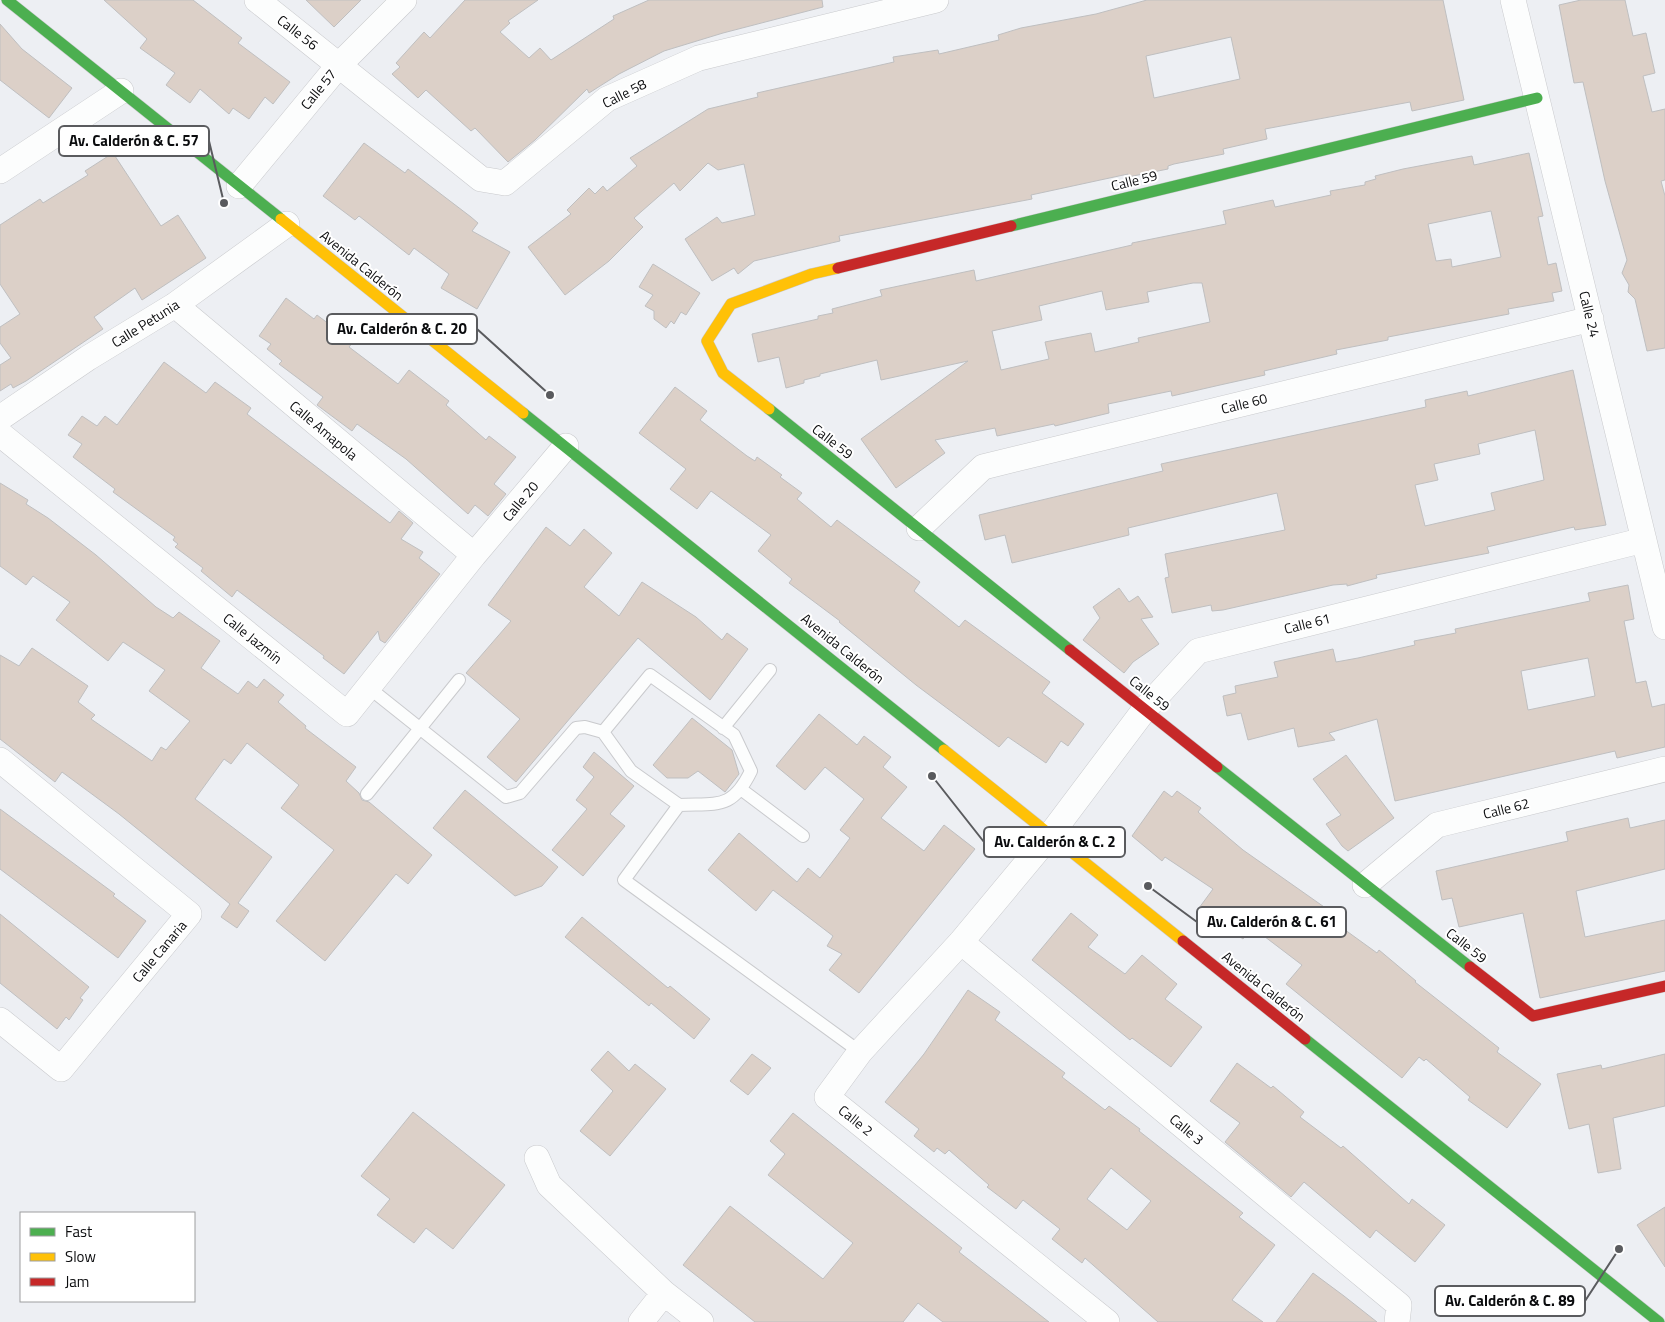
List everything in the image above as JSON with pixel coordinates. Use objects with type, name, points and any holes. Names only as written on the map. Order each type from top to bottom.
[{"type":"street","name":"Avenida Calderón","points":[[7,0],[1659,1322]]},
{"type":"street","name":"Calle 56","points":[[257,0],[339,64]]},
{"type":"street","name":"Calle 57","points":[[240,186],[339,64],[404,0]]},
{"type":"street","name":"Calle 58","points":[[339,64],[481,179],[505,183],[607,99],[699,58],[936,0]]},
{"type":"street","name":"Calle 24","points":[[1513,0],[1665,628]]},
{"type":"street","points":[[0,172],[121,91]]},
{"type":"street","name":"Calle 59","points":[[1537,98],[812,274],[731,304],[707,341],[723,373],[1365,885],[1533,1016],[1665,986]]},
{"type":"street","name":"Calle Petunia","points":[[0,418],[88,358],[175,305],[287,224]]},
{"type":"street","name":"Calle Amapola","points":[[175,305],[474,555]]},
{"type":"street","name":"Calle 60","points":[[919,528],[983,466],[1591,319]]},
{"type":"street","name":"Calle Jazmín","points":[[0,434],[347,714],[474,555]]},
{"type":"street","name":"Calle 20","points":[[474,555],[566,446]]},
{"type":"street","name":"Calle 61","points":[[1051,834],[1145,708],[1198,651],[1644,540]]},
{"type":"street","name":"Calle Canaria","points":[[0,760],[189,914],[61,1069],[0,1020]]},
{"type":"street","name":"Calle 62","points":[[1365,885],[1437,825],[1665,769]]},
{"type":"street","name":"Calle 2","points":[[1051,834],[961,942],[860,1052],[827,1097],[1107,1322]]},
{"type":"street","name":"Calle 3","points":[[961,942],[1399,1305],[1397,1322]]},
{"type":"street","points":[[537,1158],[549,1185],[664,1293],[701,1322]]},
{"type":"street","points":[[641,1322],[664,1293]]},
{"type":"lane","points":[[723,728],[770,670]]},
{"type":"lane","points":[[368,687],[506,797],[520,793],[576,728],[585,726],[603,732],[631,771],[679,806],[726,802],[742,790],[751,771],[734,735],[650,675],[603,732]]},
{"type":"lane","points":[[367,794],[459,680]]},
{"type":"lane","points":[[742,790],[803,836]]},
{"type":"lane","points":[[679,806],[624,880],[860,1052]]},
{"type":"building","points":[[104,0],[193,0],[242,38],[238,43],[290,82],[273,104],[265,97],[249,119],[233,108],[229,114],[200,89],[190,103],[166,85],[175,73],[140,48],[147,39]]},
{"type":"building","points":[[306,0],[361,0],[334,27]]},
{"type":"building","points":[[465,0],[538,0],[508,21],[510,23],[500,32],[529,58],[540,48],[551,60],[614,19],[613,16],[649,0],[822,0],[823,7],[723,33],[664,51],[619,74],[589,93],[587,89],[535,140],[508,162],[475,128],[471,131],[426,90],[418,98],[392,74],[400,67],[396,63],[424,32],[430,38]]},
{"type":"building","points":[[1147,0],[1443,0],[1464,100],[1412,111],[1410,102],[1265,129],[1267,139],[1223,149],[1224,154],[1174,164],[1168,166],[1168,169],[1128,177],[1128,174],[1031,195],[1032,199],[839,236],[840,241],[754,261],[738,274],[734,268],[712,281],[685,239],[717,217],[722,223],[755,215],[744,164],[718,170],[708,163],[680,191],[674,183],[634,218],[643,227],[609,261],[565,295],[528,247],[571,214],[567,210],[589,188],[595,194],[603,186],[607,191],[637,166],[630,158],[708,109],[758,97],[757,93],[894,62],[893,57],[938,50],[939,54],[999,40],[998,35],[1021,28],[1096,14]],"holes":[[[1231,37],[1240,79],[1154,98],[1146,56]]]},
{"type":"building","points":[[1581,0],[1625,0],[1633,36],[1646,33],[1655,73],[1643,76],[1652,112],[1665,109],[1665,180],[1661,181],[1665,196],[1665,348],[1647,351],[1635,299],[1628,292],[1629,285],[1622,273],[1627,260],[1605,181],[1583,82],[1574,83],[1559,5]]},
{"type":"building","points":[[0,24],[22,49],[72,88],[49,118],[0,80]]},
{"type":"building","points":[[364,143],[405,173],[408,169],[471,217],[478,223],[472,231],[510,252],[477,309],[441,288],[449,274],[414,248],[409,255],[359,216],[355,220],[323,196]]},
{"type":"building","points":[[113,153],[161,226],[178,215],[206,258],[142,300],[135,288],[94,317],[103,329],[26,381],[13,388],[11,384],[0,391],[0,365],[11,358],[0,343],[0,327],[20,314],[0,284],[0,225],[40,199],[43,203],[88,175],[85,171]]},
{"type":"building","points":[[1529,153],[1543,216],[1538,217],[1548,265],[1556,263],[1562,291],[1552,293],[1554,301],[1508,309],[1509,314],[1388,337],[1388,340],[1336,350],[1337,354],[1264,371],[1265,375],[1172,396],[1171,391],[1108,404],[1109,413],[1055,426],[1054,424],[997,436],[995,428],[935,440],[945,453],[896,488],[861,439],[968,361],[881,380],[877,360],[820,374],[820,376],[804,380],[804,383],[786,388],[779,357],[758,362],[752,334],[818,319],[818,316],[833,313],[832,309],[882,296],[880,290],[974,270],[976,281],[1132,245],[1132,243],[1226,224],[1223,211],[1273,200],[1275,207],[1331,195],[1330,191],[1365,185],[1365,182],[1376,179],[1375,176],[1403,169],[1472,156],[1474,165]],"holes":[[[1491,211],[1501,257],[1452,267],[1451,259],[1436,261],[1428,224]],[[1202,283],[1210,322],[1138,338],[1139,342],[1095,352],[1091,333],[1045,342],[1049,359],[1001,370],[992,331],[1042,320],[1039,306],[1102,291],[1106,310],[1149,302],[1147,292]]]},
{"type":"building","points":[[653,264],[700,293],[686,315],[681,312],[674,324],[671,321],[666,328],[654,319],[654,311],[645,306],[653,295],[639,287]]},
{"type":"building","points":[[286,298],[314,319],[317,315],[353,342],[349,347],[398,384],[409,370],[449,401],[446,405],[486,440],[489,436],[516,457],[494,484],[506,494],[488,516],[475,505],[468,514],[406,459],[357,424],[352,431],[317,405],[323,397],[279,364],[282,361],[267,349],[271,344],[259,336]]},
{"type":"building","points":[[164,362],[206,393],[215,382],[251,408],[247,414],[390,523],[399,511],[413,523],[401,539],[423,552],[419,558],[440,574],[385,643],[380,640],[378,631],[344,674],[323,658],[324,656],[237,590],[232,597],[201,571],[203,568],[175,547],[178,544],[173,540],[175,537],[113,492],[115,489],[73,457],[82,444],[68,435],[82,416],[97,426],[105,416],[117,425]]},
{"type":"building","points":[[1573,370],[1606,525],[1575,530],[1574,527],[1487,547],[1489,553],[1376,575],[1377,578],[1347,586],[1347,584],[1333,585],[1223,610],[1212,611],[1211,605],[1172,613],[1165,578],[1169,577],[1165,554],[1285,530],[1277,493],[1128,528],[1129,535],[1012,563],[1005,535],[985,540],[979,515],[1163,471],[1161,464],[1426,407],[1425,400],[1467,391],[1468,396]],"holes":[[[1535,430],[1544,480],[1491,493],[1495,510],[1425,526],[1415,485],[1438,480],[1434,464],[1480,454],[1478,444]]]},
{"type":"building","points":[[675,387],[707,411],[700,420],[747,456],[755,461],[757,457],[782,475],[780,477],[802,493],[797,499],[831,527],[837,520],[920,582],[914,591],[959,627],[965,620],[1050,682],[1042,693],[1084,724],[1068,746],[1061,741],[1046,763],[1008,737],[999,747],[916,685],[840,621],[789,583],[792,579],[758,551],[771,535],[711,491],[697,509],[670,489],[686,469],[639,433]]},
{"type":"building","points":[[0,483],[28,500],[26,504],[48,518],[96,555],[156,607],[173,618],[179,612],[220,641],[201,668],[238,694],[248,681],[257,688],[264,679],[284,695],[278,702],[306,726],[305,728],[356,767],[346,781],[359,793],[362,800],[369,802],[432,855],[408,884],[396,874],[325,961],[276,921],[334,850],[281,808],[299,785],[247,743],[231,764],[224,759],[195,799],[272,857],[238,903],[249,911],[237,928],[221,917],[230,904],[119,814],[62,772],[55,782],[0,739],[0,655],[19,666],[32,648],[88,686],[78,702],[95,715],[91,719],[152,761],[161,747],[166,750],[190,721],[149,691],[165,670],[123,642],[108,661],[56,620],[70,602],[33,576],[26,585],[0,566]]},
{"type":"building","points":[[546,527],[570,546],[584,529],[612,553],[584,587],[619,616],[642,582],[696,617],[722,640],[727,633],[748,649],[710,700],[638,638],[516,782],[487,757],[520,719],[466,673],[511,621],[488,605]]},
{"type":"building","points":[[1628,585],[1634,619],[1624,621],[1636,683],[1646,681],[1652,707],[1665,704],[1665,747],[1617,758],[1615,751],[1395,801],[1377,719],[1329,733],[1335,740],[1298,747],[1294,728],[1248,740],[1241,713],[1227,716],[1223,696],[1236,693],[1235,686],[1278,677],[1274,662],[1333,649],[1336,662],[1358,658],[1415,645],[1414,641],[1456,633],[1455,629],[1590,601],[1588,593]],"holes":[[[1588,658],[1595,696],[1528,710],[1521,671]]]},
{"type":"building","points":[[1119,588],[1129,602],[1138,596],[1153,617],[1141,619],[1159,644],[1133,662],[1124,673],[1083,640],[1100,618],[1093,607]]},
{"type":"building","points":[[819,714],[857,745],[864,736],[891,757],[883,767],[907,787],[881,818],[924,851],[944,825],[975,849],[859,993],[829,970],[842,954],[827,946],[833,936],[773,890],[756,911],[708,870],[739,833],[797,882],[808,868],[820,878],[850,838],[840,830],[864,799],[825,767],[805,790],[776,766]]},
{"type":"building","points":[[692,718],[732,750],[739,774],[725,792],[698,771],[688,778],[667,778],[653,765]]},
{"type":"building","points":[[594,752],[634,786],[610,814],[625,826],[583,876],[552,850],[587,809],[576,800],[594,777],[583,767]]},
{"type":"building","points":[[1346,755],[1394,818],[1348,851],[1326,824],[1341,815],[1313,779]]},
{"type":"building","points":[[465,790],[558,867],[542,886],[515,896],[433,828]]},
{"type":"building","points":[[1164,791],[1172,797],[1177,791],[1201,808],[1198,812],[1243,850],[1327,909],[1323,914],[1377,953],[1379,950],[1415,982],[1499,1048],[1497,1052],[1541,1084],[1507,1128],[1468,1100],[1470,1097],[1426,1059],[1424,1061],[1419,1057],[1402,1078],[1286,984],[1302,965],[1252,927],[1243,939],[1199,908],[1213,889],[1165,857],[1162,861],[1132,836]]},
{"type":"building","points":[[0,809],[115,894],[113,896],[146,921],[118,958],[0,869]]},
{"type":"building","points":[[1628,818],[1630,828],[1665,820],[1665,869],[1576,891],[1585,937],[1665,920],[1665,971],[1540,998],[1523,913],[1459,927],[1452,898],[1442,900],[1436,871],[1568,841],[1566,832]]},
{"type":"building","points":[[1071,913],[1098,935],[1088,947],[1125,974],[1142,955],[1177,984],[1165,999],[1202,1027],[1171,1067],[1132,1038],[1130,1040],[1032,960]]},
{"type":"building","points":[[0,914],[89,987],[80,998],[83,1000],[69,1020],[66,1017],[57,1029],[0,983]]},
{"type":"building","points":[[582,917],[668,988],[670,986],[710,1019],[694,1039],[651,1003],[649,1006],[565,937]]},
{"type":"building","points":[[968,990],[1000,1012],[995,1020],[1065,1073],[1062,1077],[1105,1110],[1109,1106],[1140,1129],[1139,1131],[1243,1213],[1239,1217],[1275,1245],[1232,1300],[1263,1322],[1158,1322],[1085,1258],[1082,1263],[1052,1239],[1060,1229],[1023,1200],[1016,1209],[987,1187],[989,1185],[949,1150],[945,1154],[937,1148],[934,1152],[914,1136],[919,1129],[885,1102],[924,1054]],"holes":[[[1111,1168],[1151,1201],[1127,1230],[1087,1199]]]},
{"type":"building","points":[[608,1051],[629,1071],[635,1064],[666,1089],[610,1156],[580,1131],[613,1091],[591,1070]]},
{"type":"building","points":[[752,1054],[771,1068],[748,1095],[730,1081]]},
{"type":"building","points":[[1665,1054],[1665,1106],[1613,1118],[1621,1169],[1598,1173],[1589,1124],[1569,1129],[1557,1074],[1601,1065],[1602,1069]]},
{"type":"building","points":[[1237,1063],[1271,1088],[1273,1086],[1304,1112],[1300,1117],[1341,1148],[1343,1146],[1409,1204],[1412,1199],[1445,1225],[1415,1262],[1376,1230],[1370,1238],[1304,1182],[1291,1197],[1225,1142],[1240,1123],[1210,1101]]},
{"type":"building","points":[[413,1112],[505,1185],[453,1249],[426,1228],[414,1243],[377,1215],[390,1199],[361,1176]]},
{"type":"building","points":[[793,1113],[962,1248],[959,1252],[1049,1322],[943,1322],[918,1303],[903,1322],[755,1322],[683,1265],[730,1206],[823,1279],[853,1243],[768,1175],[785,1154],[770,1141]]},
{"type":"building","points":[[1665,1207],[1665,1267],[1637,1225]]},
{"type":"building","points":[[1313,1273],[1344,1296],[1377,1322],[1276,1322]]},
{"type":"traffic: fast","points":[[7,0],[281,219]]},
{"type":"traffic: fast","points":[[1011,226],[1537,98]]},
{"type":"traffic: fast","points":[[769,409],[1070,650]]},
{"type":"traffic: fast","points":[[523,413],[944,750]]},
{"type":"traffic: fast","points":[[1217,767],[1470,967]]},
{"type":"traffic: fast","points":[[1305,1039],[1659,1322]]},
{"type":"traffic: slow","points":[[281,219],[523,413]]},
{"type":"traffic: slow","points":[[769,409],[723,373],[707,341],[731,304],[812,274],[838,268]]},
{"type":"traffic: slow","points":[[944,750],[1183,941]]},
{"type":"traffic: jam","points":[[838,268],[1011,226]]},
{"type":"traffic: jam","points":[[1070,650],[1217,767]]},
{"type":"traffic: jam","points":[[1183,941],[1305,1039]]},
{"type":"traffic: jam","points":[[1470,967],[1533,1016],[1665,986]]},
{"type":"place","name":"Av. Calderón & C. 57","points":[[224,203]]},
{"type":"place","name":"Av. Calderón & C. 20","points":[[550,395]]},
{"type":"place","name":"Av. Calderón & C. 2","points":[[932,776]]},
{"type":"place","name":"Av. Calderón & C. 61","points":[[1148,886]]},
{"type":"place","name":"Av. Calderón & C. 89","points":[[1619,1249]]}]
